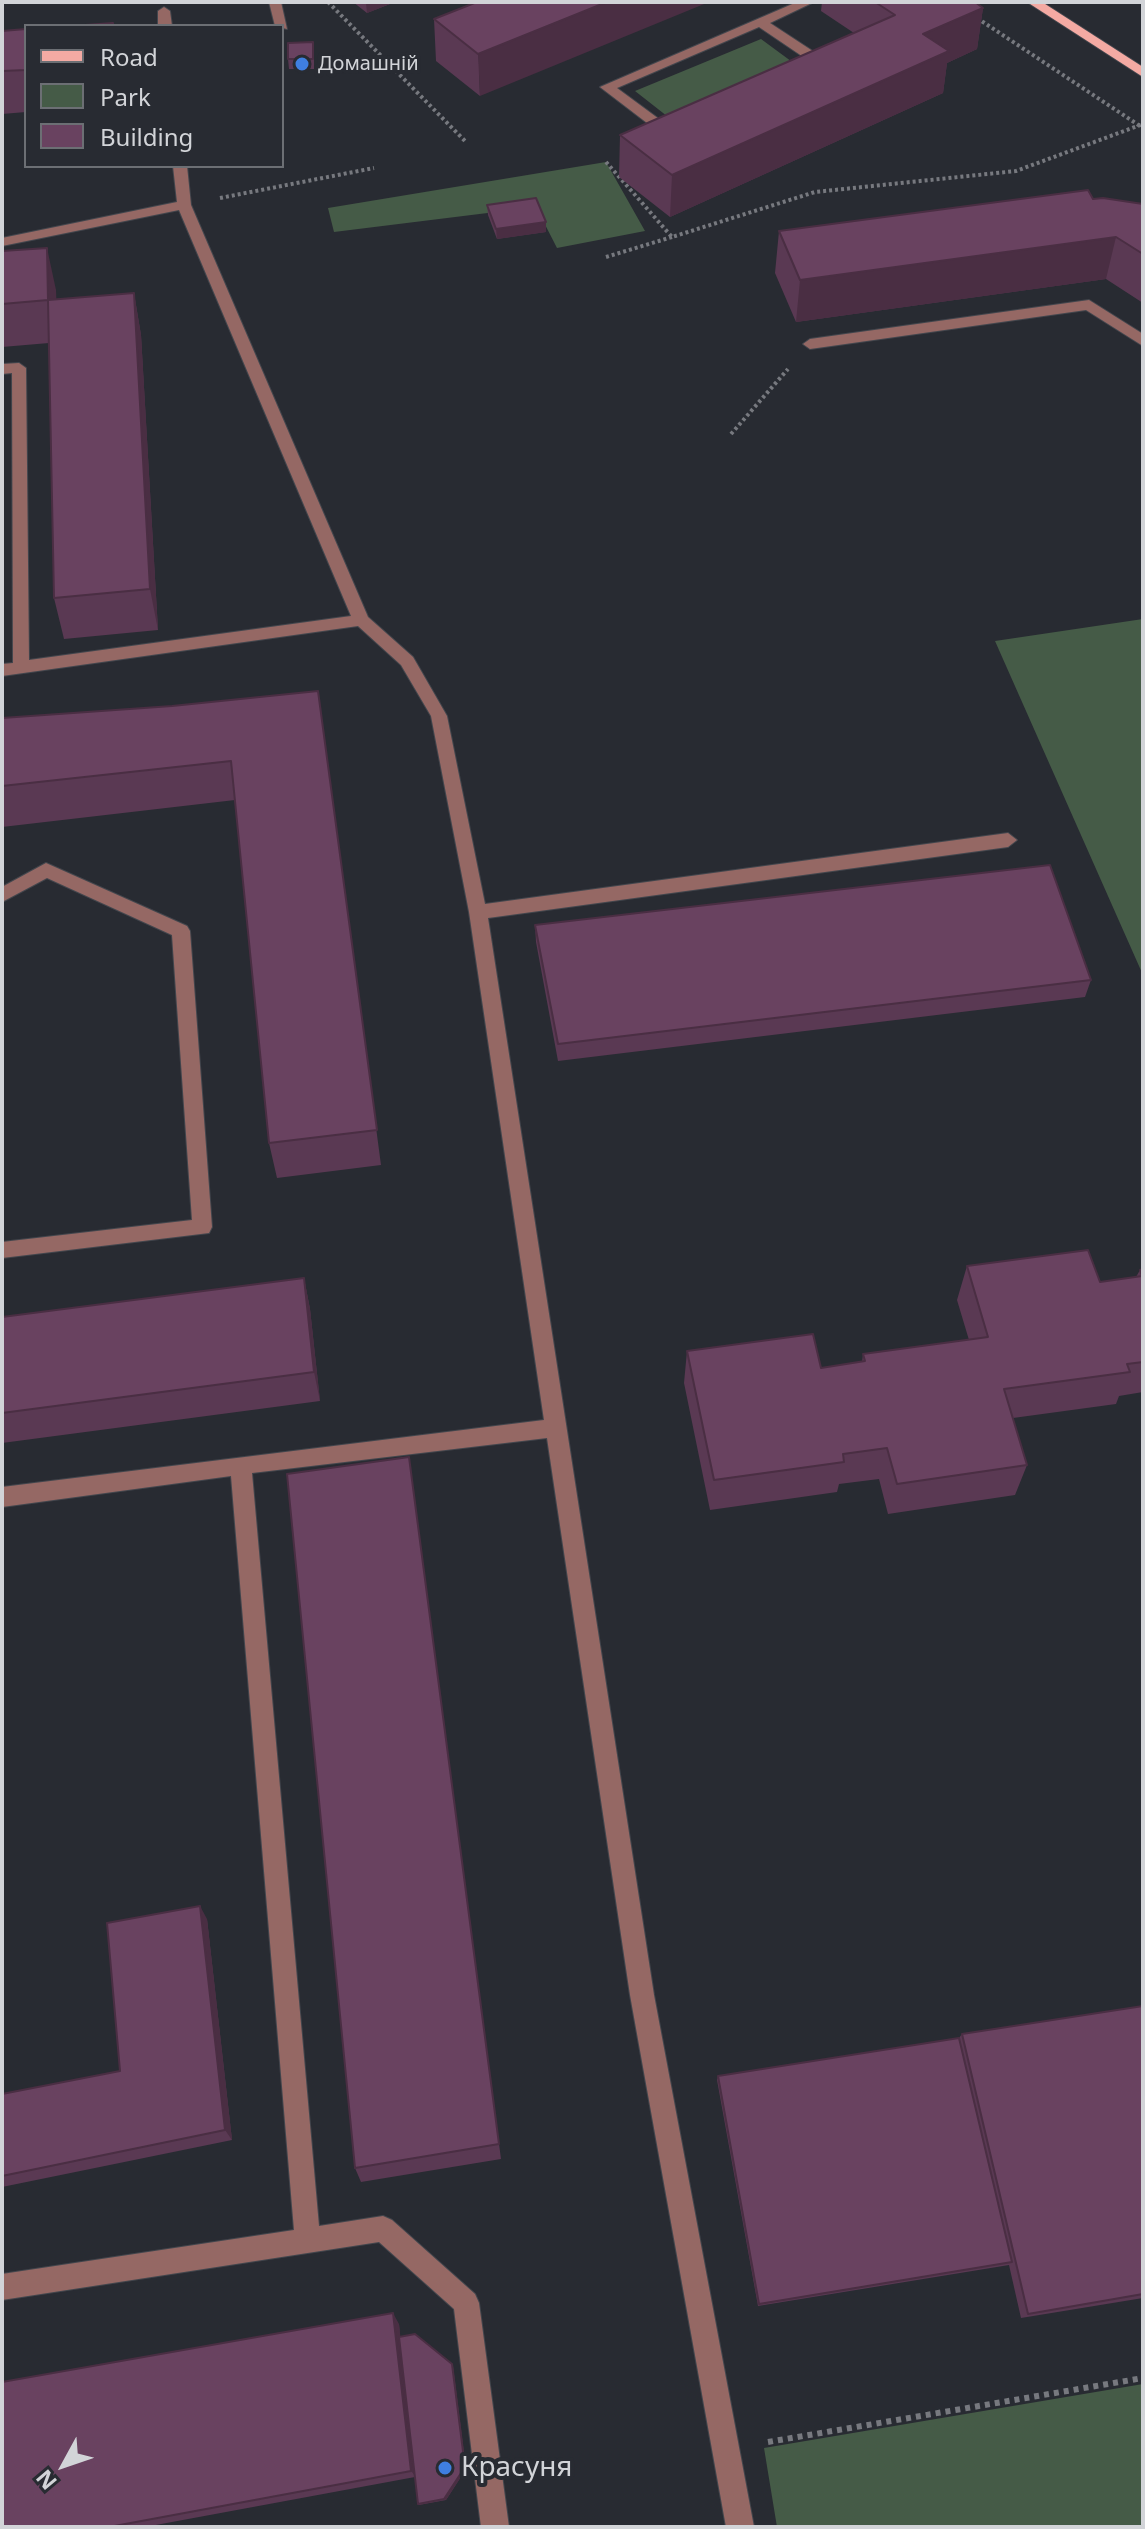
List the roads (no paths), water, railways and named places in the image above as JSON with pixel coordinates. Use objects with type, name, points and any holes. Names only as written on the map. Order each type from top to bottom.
[{"type":"main road","points":[[1033,2],[1141,70]]},
{"type":"street","points":[[275,2],[281,24]]},
{"type":"street","points":[[688,130],[674,136],[607,87],[808,2]]},
{"type":"street","points":[[164,11],[165,24]]},
{"type":"street","points":[[760,22],[830,69],[815,75]]},
{"type":"street","points":[[180,168],[184,205],[361,620],[407,661],[439,716],[478,912],[642,1995],[739,2518]]},
{"type":"street","points":[[3,242],[184,205]]},
{"type":"street","points":[[810,344],[1089,305],[1143,341]]},
{"type":"street","points":[[2,369],[19,368],[21,668]]},
{"type":"street","points":[[2,670],[361,620]]},
{"type":"street","points":[[478,912],[1008,840]]},
{"type":"street","points":[[2,895],[46,870],[181,931],[202,1227],[2,1250]]},
{"type":"street","points":[[2,1497],[555,1428]]},
{"type":"street","points":[[241,1465],[308,2241]]},
{"type":"street","points":[[2,2287],[383,2229],[466,2303],[495,2527]]},
{"type":"place","name":"Домашній","points":[[302,64]]},
{"type":"place","name":"Красуня","points":[[445,2468]]}]
